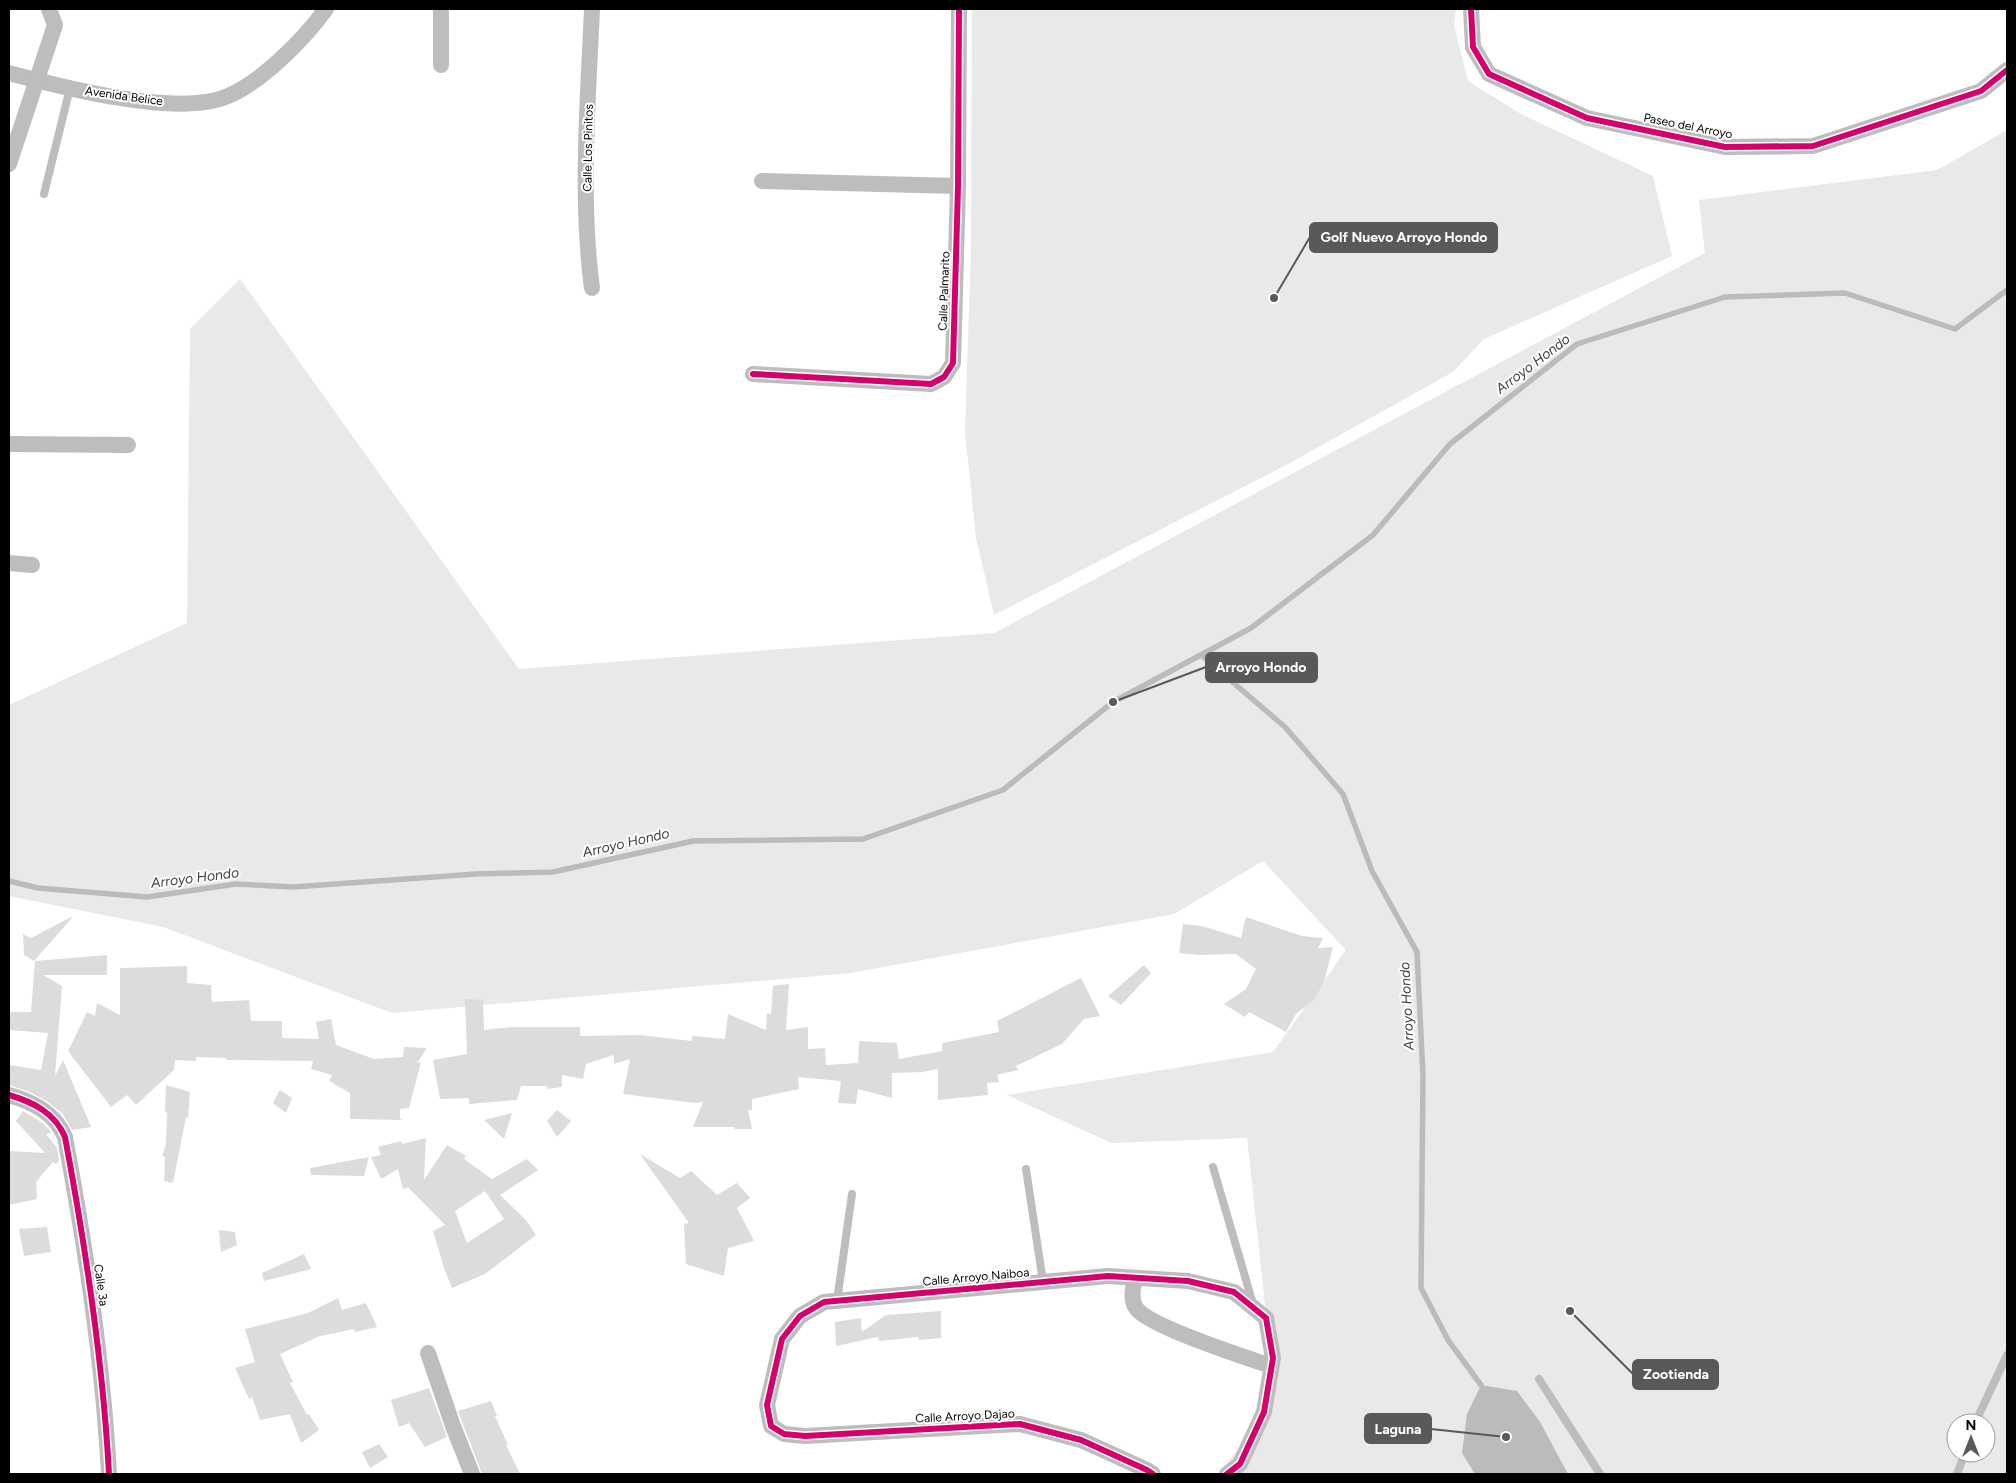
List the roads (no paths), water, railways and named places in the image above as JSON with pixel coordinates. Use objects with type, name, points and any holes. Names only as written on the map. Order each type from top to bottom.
[{"type":"street","points":[[9,164],[56,25],[49,9]]},
{"type":"street","name":"Avenida Belice","points":[[9,73],[70,88],[140,101],[192,104],[227,97],[251,84],[310,31],[326,9]]},
{"type":"street","points":[[441,9],[441,65]]},
{"type":"street","name":"Calle Los Pinitos","points":[[592,9],[587,183],[588,252],[592,288]]},
{"type":"street","name":"Calle Palmarito","points":[[753,374],[931,384],[944,377],[953,363],[958,186],[959,9]]},
{"type":"street","name":"Paseo del Arroyo","points":[[1471,9],[1473,47],[1489,74],[1586,118],[1725,147],[1813,146],[1981,91],[2007,70]]},
{"type":"street","points":[[762,181],[958,186]]},
{"type":"street","points":[[9,444],[128,445]]},
{"type":"street","points":[[9,563],[32,565]]},
{"type":"street","name":"Calle 3a","points":[[9,1096],[24,1099],[42,1109],[60,1125],[65,1137],[80,1218],[105,1399],[110,1474]]},
{"type":"street","name":"Calle Arroyo Naiboa","points":[[771,1426],[766,1405],[782,1339],[800,1316],[824,1302],[1108,1276],[1188,1281],[1234,1292],[1260,1313]]},
{"type":"street","points":[[1135,1278],[1132,1298],[1137,1309],[1156,1321],[1198,1340],[1271,1366]]},
{"type":"street","points":[[1227,1474],[1240,1464],[1264,1412],[1274,1358],[1260,1313]]},
{"type":"street","points":[[428,1354],[472,1474]]},
{"type":"street","name":"Calle Arroyo Dajao","points":[[771,1426],[784,1434],[805,1436],[1020,1424],[1080,1440],[1153,1474]]},
{"type":"lane","points":[[44,194],[70,88]]},
{"type":"lane","points":[[1213,1167],[1260,1313]]},
{"type":"lane","points":[[1026,1169],[1043,1282]]},
{"type":"lane","points":[[837,1300],[852,1194]]},
{"type":"lane","points":[[1980,1413],[2007,1355]]},
{"type":"lane","points":[[1539,1379],[1600,1474]]},
{"type":"waterway","name":"Arroyo Hondo","points":[[9,881],[38,888],[147,897],[236,884],[293,887],[476,874],[553,872],[693,841],[863,839],[1003,790],[1113,702],[1251,628],[1373,535],[1450,444],[1577,344],[1725,297],[1845,293],[1955,329],[2007,290]]},
{"type":"waterway","name":"Arroyo Hondo","points":[[1201,655],[1285,727],[1343,794],[1372,871],[1417,952],[1423,1076],[1421,1288],[1448,1340],[1481,1385]]},
{"type":"place","name":"Golf Nuevo Arroyo Hondo","points":[[1274,298]]},
{"type":"place","name":"Arroyo Hondo","points":[[1113,702]]},
{"type":"place","name":"Zootienda","points":[[1570,1311]]},
{"type":"place","name":"Laguna","points":[[1506,1437]]}]
